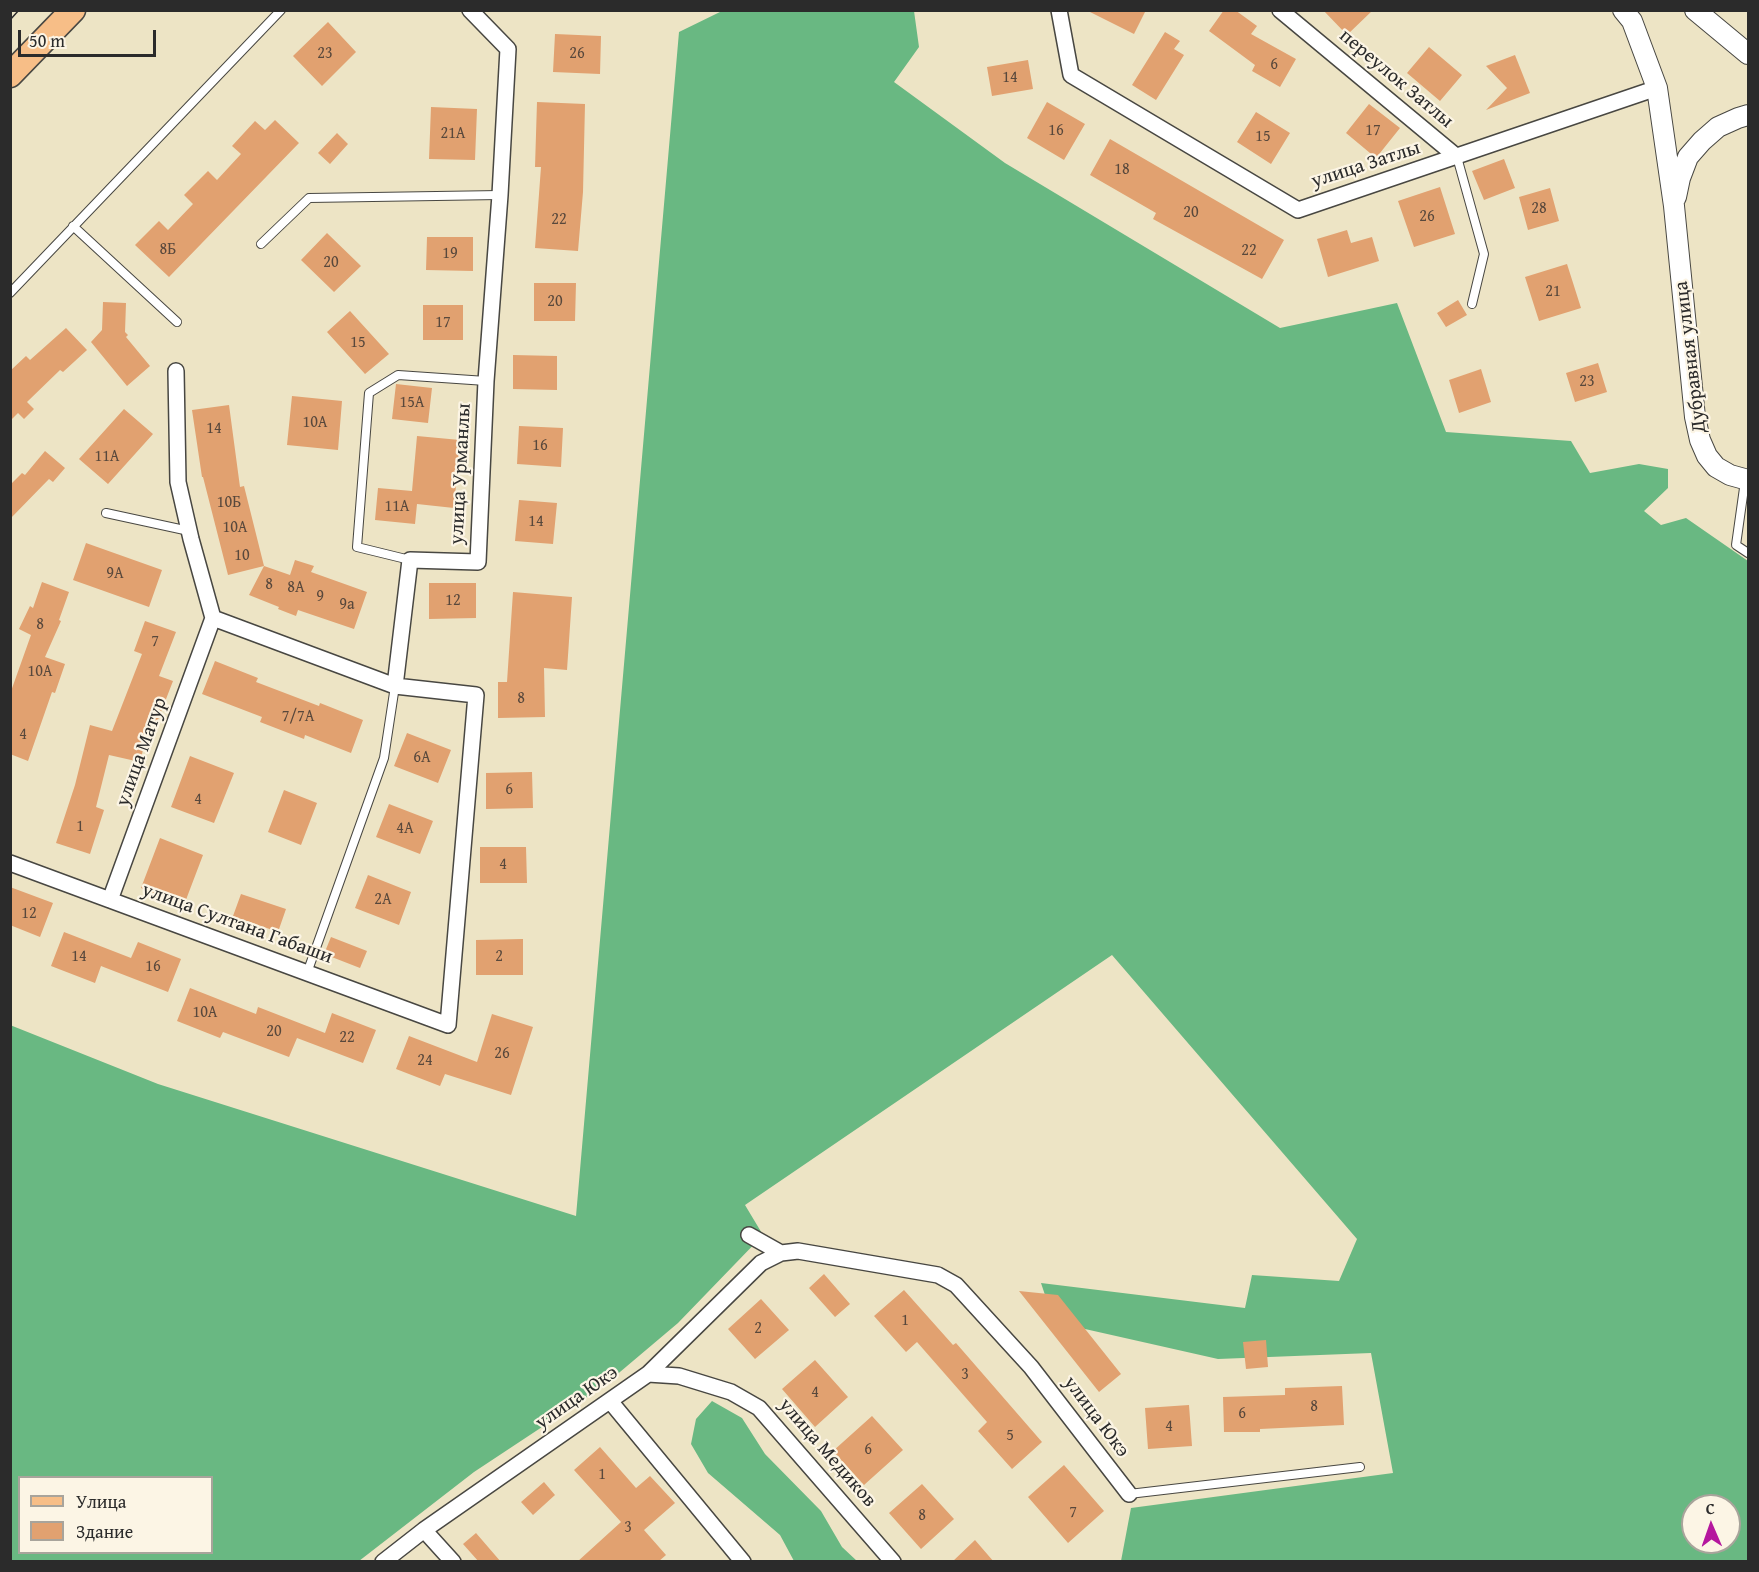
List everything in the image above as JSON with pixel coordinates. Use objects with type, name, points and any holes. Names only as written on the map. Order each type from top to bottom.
[{"type":"main road","points":[[10,75],[73,10]]},
{"type":"street","name":"улица Урманлы","points":[[410,560],[478,562],[486,381],[508,49],[470,10]]},
{"type":"street","name":"улица Затлы","points":[[1059,10],[1071,75],[1298,210],[1657,88]]},
{"type":"street","name":"переулок Затлы","points":[[1280,10],[1457,157]]},
{"type":"street","name":"Дубравная улица","points":[[1623,10],[1632,21],[1657,88],[1674,206],[1695,417],[1700,440],[1707,456],[1716,467],[1730,476],[1747,480]]},
{"type":"street","points":[[1695,10],[1749,54]]},
{"type":"street","name":"Дубравная улица","points":[[1674,206],[1680,178],[1695,149],[1718,127],[1749,115]]},
{"type":"street","points":[[176,371],[178,482],[213,618],[395,686],[410,560]]},
{"type":"street","name":"улица Матур","points":[[110,900],[213,618]]},
{"type":"street","name":"улица Султана Габаши","points":[[10,863],[448,1025],[476,695],[395,686]]},
{"type":"street","name":"улица Юкэ","points":[[749,1235],[781,1253]]},
{"type":"street","name":"улица Юкэ","points":[[383,1562],[424,1530],[648,1374],[762,1263],[781,1253],[798,1251],[938,1275],[956,1285],[1031,1367],[1129,1494]]},
{"type":"street","name":"улица Медиков","points":[[648,1374],[679,1376],[731,1392],[759,1408],[893,1562]]},
{"type":"street","points":[[610,1401],[743,1562]]},
{"type":"street","points":[[424,1530],[453,1562]]},
{"type":"lane","points":[[10,293],[281,10]]},
{"type":"lane","points":[[1457,157],[1484,254],[1473,304]]},
{"type":"lane","points":[[261,244],[309,198],[500,195]]},
{"type":"lane","points":[[73,226],[177,322]]},
{"type":"lane","points":[[410,560],[357,547],[369,393],[398,375],[486,381]]},
{"type":"lane","points":[[1747,480],[1736,545],[1749,553]]},
{"type":"lane","points":[[106,513],[189,531]]},
{"type":"lane","points":[[307,973],[384,758],[395,686]]},
{"type":"lane","points":[[1129,1494],[1360,1467]]},
{"type":"green space","points":[[722,11],[914,11],[919,47],[894,82],[1005,163],[1280,328],[1397,303],[1446,432],[1571,441],[1590,473],[1639,464],[1668,469],[1668,488],[1644,511],[1661,525],[1686,518],[1748,561],[1748,1561],[1121,1561],[1131,1508],[1393,1473],[1371,1353],[1218,1359],[1054,1322],[1041,1283],[1245,1308],[1252,1275],[1339,1281],[1357,1239],[1112,955],[745,1205],[763,1235],[678,1323],[601,1388],[474,1472],[359,1561],[11,1561],[10,1025],[158,1084],[576,1216],[679,32]]},
{"type":"green space","points":[[712,1401],[742,1418],[765,1454],[821,1511],[842,1547],[857,1561],[794,1561],[780,1535],[708,1473],[691,1444],[696,1419]]},
{"type":"building","points":[[1086,10],[1146,10],[1134,34]]},
{"type":"building","points":[[1224,10],[1235,10],[1257,26],[1251,34],[1296,59],[1280,87],[1252,71],[1255,65],[1209,31]]},
{"type":"building","points":[[1323,10],[1373,10],[1347,35]]},
{"type":"building","points":[[328,22],[356,52],[322,86],[293,56]]},
{"type":"building","points":[[1165,32],[1180,41],[1174,49],[1184,55],[1156,100],[1132,85]]},
{"type":"building","points":[[555,34],[601,36],[600,74],[553,72]]},
{"type":"building","points":[[1429,47],[1462,75],[1440,101],[1407,73]]},
{"type":"building","points":[[1515,55],[1530,93],[1486,110],[1507,88],[1486,66]]},
{"type":"building","points":[[1028,60],[1033,89],[992,96],[987,67]]},
{"type":"building","points":[[537,102],[585,104],[583,192],[578,251],[535,248],[541,167],[535,167]]},
{"type":"building","points":[[1047,102],[1085,124],[1064,160],[1027,138]]},
{"type":"building","points":[[1369,104],[1400,128],[1376,158],[1346,133]]},
{"type":"building","points":[[431,107],[477,109],[475,160],[429,159]]},
{"type":"building","points":[[1256,112],[1290,133],[1271,164],[1237,142]]},
{"type":"building","points":[[275,120],[299,143],[169,277],[135,245],[159,221],[168,230],[193,204],[184,195],[208,171],[217,180],[241,154],[232,146],[255,121],[265,130]]},
{"type":"building","points":[[337,133],[348,144],[330,164],[318,153]]},
{"type":"building","points":[[1110,139],[1284,240],[1262,279],[1153,219],[1156,213],[1090,175]]},
{"type":"building","points":[[1504,159],[1515,188],[1484,200],[1472,171]]},
{"type":"building","points":[[1440,187],[1455,234],[1414,247],[1398,201]]},
{"type":"building","points":[[1550,188],[1559,221],[1528,230],[1519,197]]},
{"type":"building","points":[[1347,230],[1351,243],[1372,237],[1379,261],[1328,277],[1317,239]]},
{"type":"building","points":[[327,233],[361,266],[334,292],[301,260]]},
{"type":"building","points":[[427,237],[473,237],[473,271],[426,270]]},
{"type":"building","points":[[1567,264],[1581,308],[1539,321],[1525,277]]},
{"type":"building","points":[[534,283],[576,283],[575,321],[534,321]]},
{"type":"building","points":[[1458,300],[1467,315],[1446,327],[1437,313]]},
{"type":"building","points":[[103,302],[126,303],[125,332],[128,335],[126,337],[150,366],[127,386],[91,342],[102,330]]},
{"type":"building","points":[[423,305],[463,305],[463,340],[423,340]]},
{"type":"building","points":[[350,311],[389,354],[365,374],[327,332]]},
{"type":"building","points":[[66,328],[87,350],[63,372],[60,370],[27,402],[34,409],[24,419],[18,413],[10,421],[10,371],[26,356],[30,360]]},
{"type":"building","points":[[513,355],[557,356],[557,390],[513,389]]},
{"type":"building","points":[[1598,363],[1607,392],[1575,402],[1566,373]]},
{"type":"building","points":[[1481,369],[1491,402],[1459,413],[1449,380]]},
{"type":"building","points":[[396,384],[432,388],[428,423],[392,419]]},
{"type":"building","points":[[292,396],[342,401],[338,450],[287,445]]},
{"type":"building","points":[[229,405],[240,487],[244,486],[264,566],[228,575],[202,477],[192,410]]},
{"type":"building","points":[[124,409],[153,434],[108,484],[79,459]]},
{"type":"building","points":[[519,426],[563,428],[561,467],[517,464]]},
{"type":"building","points":[[417,436],[460,440],[454,508],[417,504],[415,524],[375,520],[378,488],[412,491]]},
{"type":"building","points":[[45,451],[65,468],[53,482],[49,479],[10,519],[10,485],[22,473],[25,475]]},
{"type":"building","points":[[519,500],[557,503],[553,544],[515,541]]},
{"type":"building","points":[[86,543],[162,570],[149,607],[73,580]]},
{"type":"building","points":[[295,560],[314,566],[311,572],[367,592],[354,629],[298,610],[296,616],[249,595],[264,566],[290,575]]},
{"type":"building","points":[[42,582],[69,592],[59,620],[61,621],[45,657],[65,664],[55,693],[52,692],[28,761],[10,754],[10,694],[31,635],[19,629],[30,606],[33,608]]},
{"type":"building","points":[[429,583],[476,583],[476,618],[429,619]]},
{"type":"building","points":[[513,592],[572,597],[567,670],[544,668],[545,717],[498,718],[498,682],[507,682]]},
{"type":"building","points":[[145,621],[176,632],[159,676],[173,681],[156,725],[150,722],[140,762],[109,755],[96,807],[104,810],[90,854],[56,843],[75,785],[90,725],[112,731],[142,654],[134,651]]},
{"type":"building","points":[[215,661],[258,678],[256,682],[363,720],[351,753],[305,735],[304,739],[260,722],[262,717],[202,694]]},
{"type":"building","points":[[407,733],[451,750],[438,783],[394,766]]},
{"type":"building","points":[[190,756],[234,773],[214,823],[171,807]]},
{"type":"building","points":[[532,772],[533,808],[486,809],[486,773]]},
{"type":"building","points":[[284,790],[317,803],[301,845],[268,832]]},
{"type":"building","points":[[389,804],[433,821],[420,854],[376,837]]},
{"type":"building","points":[[160,838],[203,855],[184,905],[141,888]]},
{"type":"building","points":[[480,847],[526,847],[527,883],[480,883]]},
{"type":"building","points":[[368,875],[411,892],[399,925],[355,908]]},
{"type":"building","points":[[10,887],[53,903],[40,937],[10,925]]},
{"type":"building","points":[[241,894],[286,909],[278,932],[233,916]]},
{"type":"building","points":[[64,932],[131,958],[138,942],[181,959],[168,992],[101,966],[95,983],[51,966]]},
{"type":"building","points":[[331,937],[367,951],[360,968],[324,954]]},
{"type":"building","points":[[523,939],[523,975],[476,975],[476,940]]},
{"type":"building","points":[[190,988],[256,1014],[258,1007],[325,1033],[332,1013],[376,1030],[363,1063],[297,1038],[289,1057],[223,1032],[220,1038],[177,1021]]},
{"type":"building","points":[[492,1014],[533,1027],[511,1095],[445,1074],[440,1086],[396,1069],[409,1036],[477,1062]]},
{"type":"building","points":[[824,1274],[850,1304],[835,1317],[809,1288]]},
{"type":"building","points":[[904,1290],[953,1345],[956,1343],[1042,1442],[1012,1469],[978,1431],[987,1422],[917,1342],[906,1352],[874,1316]]},
{"type":"building","points":[[1019,1291],[1058,1295],[1121,1374],[1099,1392]]},
{"type":"building","points":[[761,1299],[789,1330],[755,1359],[728,1329]]},
{"type":"building","points":[[1266,1340],[1268,1367],[1246,1369],[1243,1342]]},
{"type":"building","points":[[815,1360],[848,1397],[815,1427],[782,1389]]},
{"type":"building","points":[[1342,1386],[1344,1425],[1260,1429],[1260,1432],[1224,1432],[1223,1397],[1285,1395],[1285,1388]]},
{"type":"building","points":[[1189,1405],[1192,1446],[1148,1449],[1145,1408]]},
{"type":"building","points":[[872,1416],[903,1450],[864,1485],[833,1451]]},
{"type":"building","points":[[600,1447],[636,1488],[650,1476],[675,1503],[644,1530],[666,1555],[658,1562],[577,1562],[621,1522],[574,1470]]},
{"type":"building","points":[[1064,1465],[1104,1511],[1068,1543],[1028,1497]]},
{"type":"building","points":[[544,1482],[555,1495],[533,1515],[521,1502]]},
{"type":"building","points":[[922,1484],[954,1519],[921,1549],[889,1513]]},
{"type":"building","points":[[476,1533],[501,1562],[479,1562],[463,1544]]},
{"type":"building","points":[[975,1540],[994,1562],[952,1562]]},
{"type":"tram line","points":[[10,20],[19,10]]}]
